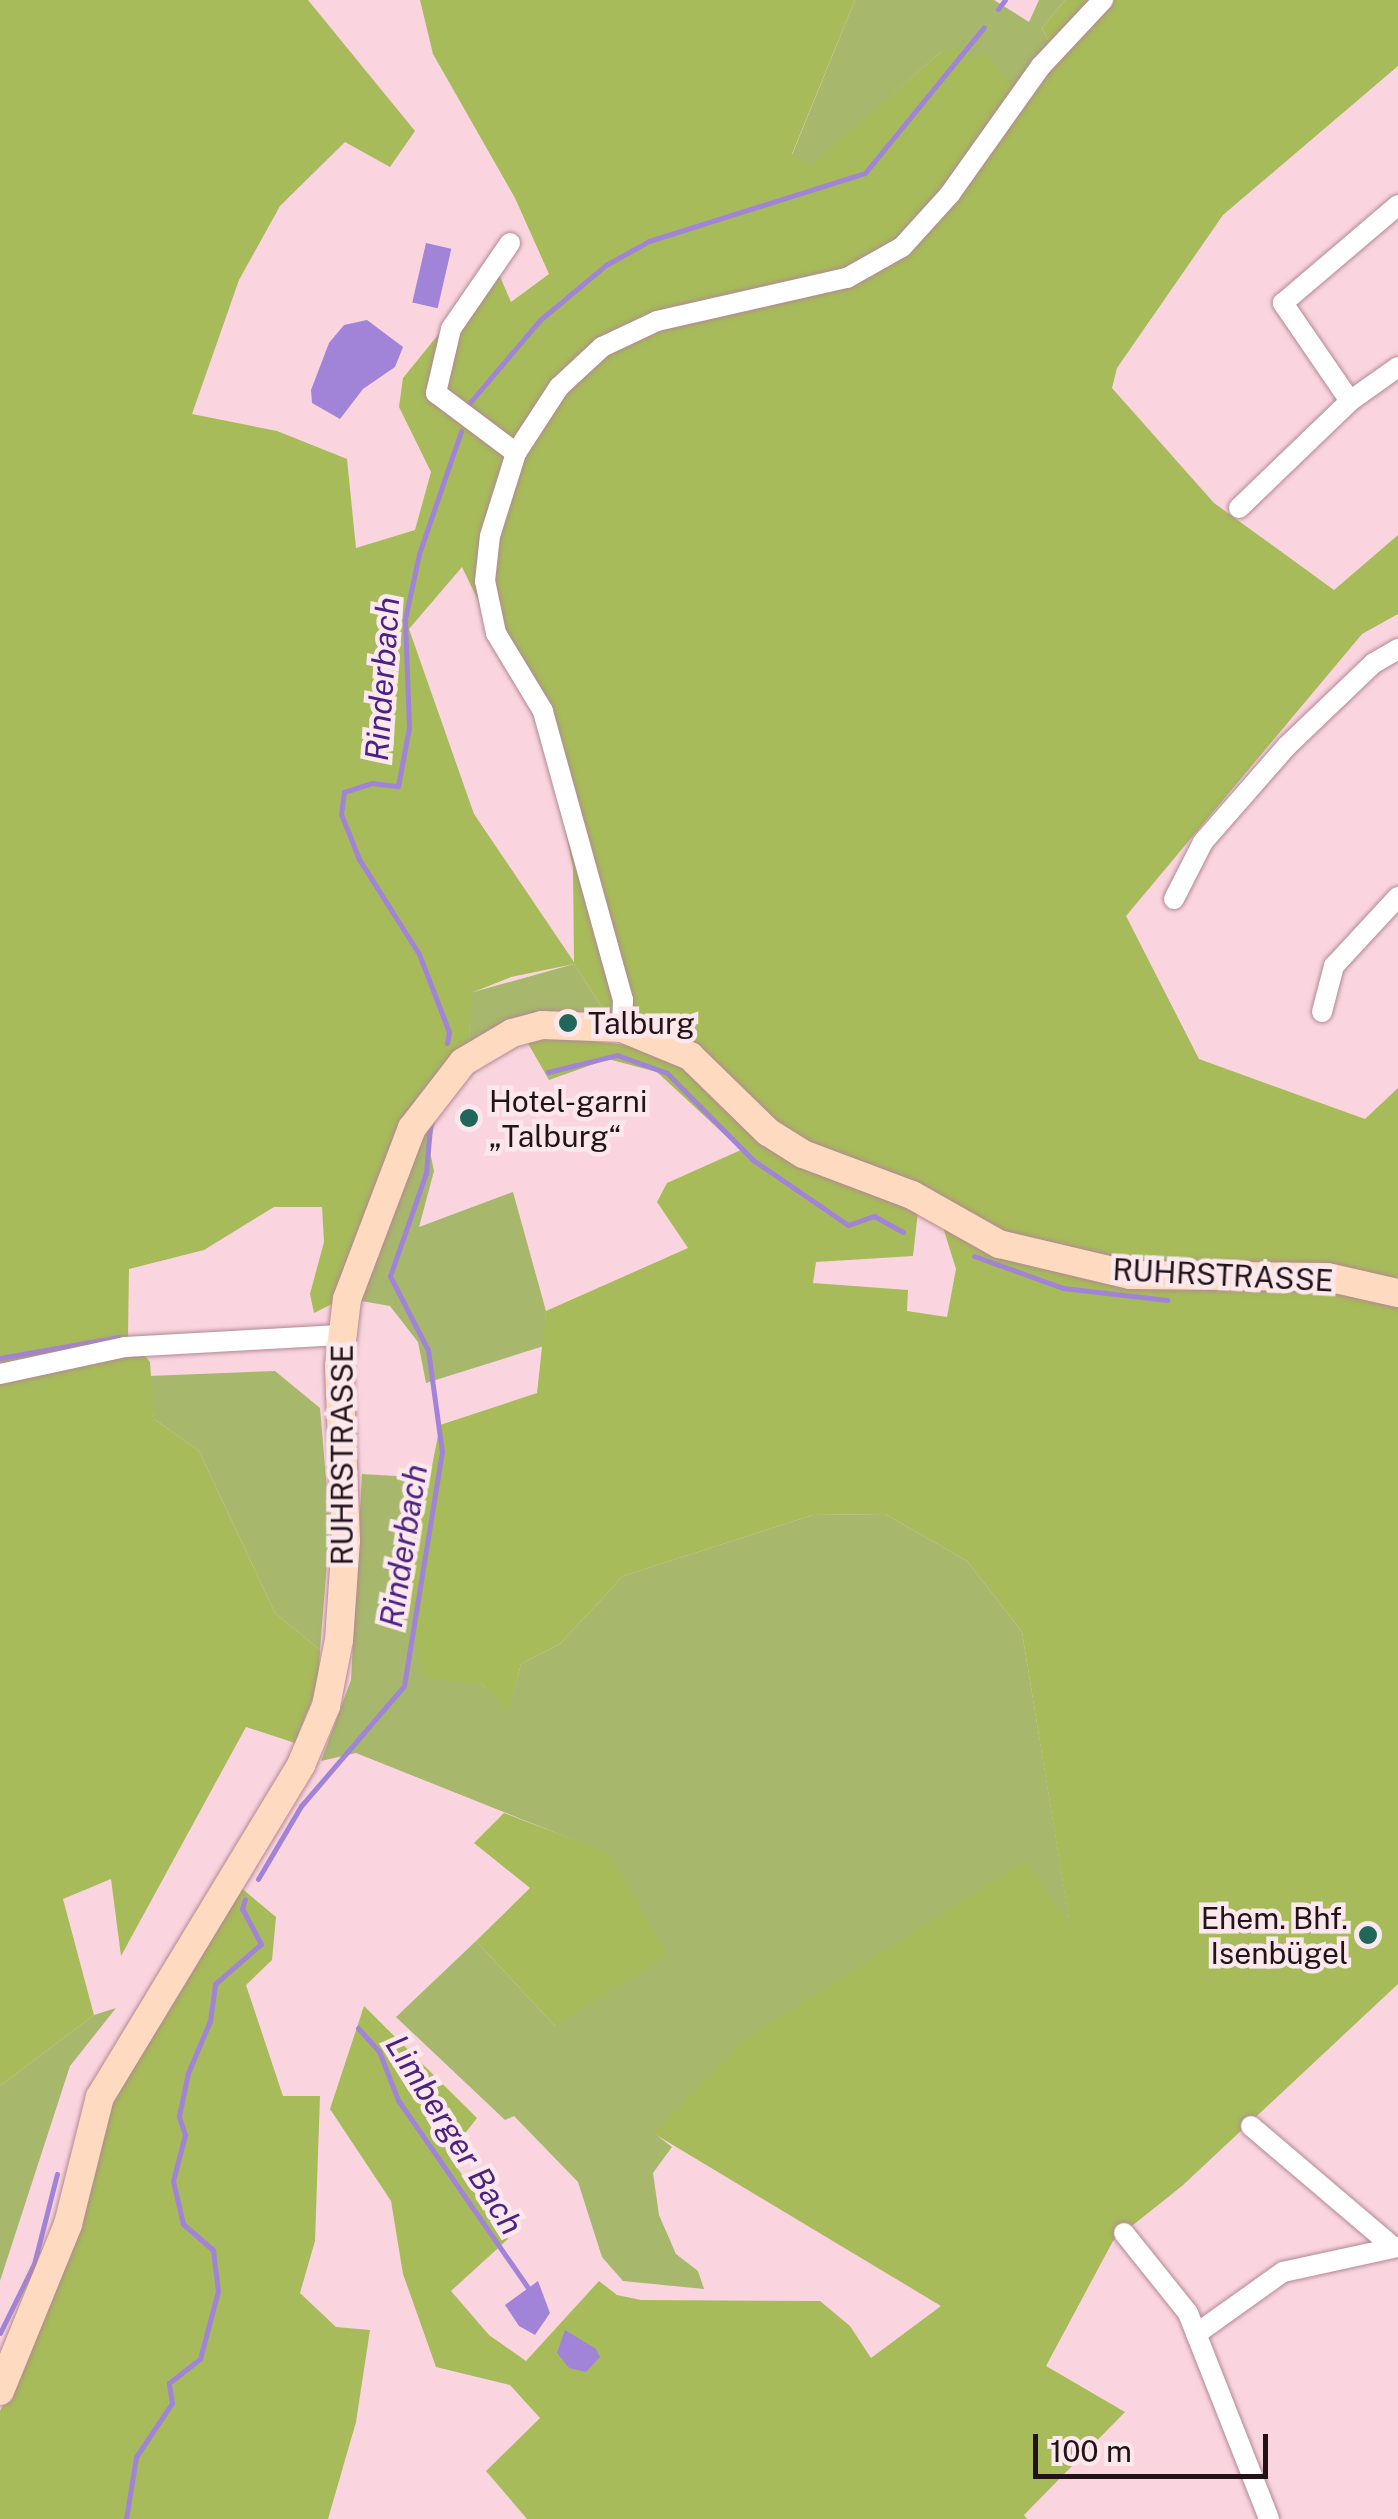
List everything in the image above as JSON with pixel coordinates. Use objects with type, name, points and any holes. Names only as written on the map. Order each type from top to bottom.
[{"type":"main road","name":"RUHRSTRASSE","points":[[0,2390],[68,2224],[100,2097],[301,1764],[326,1706],[339,1640],[346,1541],[340,1336],[347,1299],[412,1128],[463,1062],[512,1033],[542,1025],[622,1028],[690,1056],[768,1132],[803,1154],[912,1194],[999,1244],[1130,1275],[1328,1278],[1398,1293]]},
{"type":"street","points":[[622,1028],[623,1000],[543,711],[496,634],[484,581],[490,536],[516,453],[558,387],[602,347],[657,321],[848,278],[902,248],[950,194],[1041,66],[1103,0]]},
{"type":"street","points":[[1350,402],[1283,303],[1398,205]]},
{"type":"street","points":[[510,242],[444,344],[436,392],[516,453]]},
{"type":"street","points":[[1239,508],[1350,402],[1398,367]]},
{"type":"street","points":[[1174,899],[1203,842],[1287,746],[1374,663],[1398,649]]},
{"type":"street","points":[[1322,1012],[1334,966],[1398,897]]},
{"type":"street","points":[[0,1374],[125,1347],[340,1336]]},
{"type":"street","points":[[1251,2126],[1396,2247]]},
{"type":"street","points":[[1124,2233],[1188,2313],[1269,2519]]},
{"type":"street","points":[[1196,2334],[1283,2272],[1396,2247]]},
{"type":"green space","points":[[0,0],[308,0],[415,131],[390,167],[345,142],[280,206],[239,280],[192,414],[277,431],[347,459],[356,548],[415,530],[431,472],[399,407],[403,378],[495,265],[511,302],[549,274],[515,198],[433,54],[420,0],[855,0],[792,154],[810,166],[942,51],[960,49],[975,58],[985,53],[1015,88],[1041,62],[1049,42],[1042,28],[1065,0],[1398,0],[1398,66],[1223,215],[1117,368],[1112,388],[1214,503],[1334,590],[1398,535],[1398,614],[1362,634],[1126,916],[1199,1059],[1365,1119],[1398,1088],[1398,1284],[1122,1262],[1006,1234],[915,1181],[811,1145],[776,1123],[692,1041],[659,1024],[607,1015],[574,964],[511,977],[471,993],[469,1046],[423,1090],[405,1123],[340,1300],[314,1313],[310,1294],[324,1242],[322,1207],[274,1207],[204,1250],[129,1269],[128,1335],[150,1362],[154,1419],[199,1451],[275,1613],[320,1650],[318,1685],[295,1743],[246,1727],[121,1956],[111,1879],[63,1899],[94,2015],[0,2086]],"holes":[[[462,567],[548,746],[573,868],[574,962],[474,814],[409,629]]]},
{"type":"green space","points":[[855,0],[994,0],[1029,22],[1039,0],[1065,0],[1042,28],[1049,42],[1041,62],[1015,88],[975,58],[942,51],[810,167],[792,155]]},
{"type":"green space","points":[[574,964],[607,1015],[469,1046],[470,993]]},
{"type":"green space","points":[[548,1037],[650,1047],[918,1211],[913,1256],[816,1262],[813,1283],[908,1290],[907,1311],[947,1317],[956,1269],[942,1224],[991,1251],[1329,1286],[1398,1302],[1398,1984],[1182,2186],[1113,2241],[1046,2366],[1125,2412],[1024,2515],[1027,2519],[527,2519],[486,2471],[540,2418],[510,2385],[436,2367],[403,2274],[391,2201],[330,2109],[364,2006],[477,2118],[448,2155],[508,2239],[451,2291],[489,2335],[526,2361],[599,2281],[617,2295],[641,2300],[820,2301],[850,2326],[871,2358],[941,2306],[653,2133],[744,2040],[1026,1861],[1070,1926],[1022,1632],[967,1561],[885,1514],[813,1515],[623,1576],[560,1644],[521,1664],[509,1711],[481,1684],[423,1678],[409,1585],[440,1425],[537,1393],[546,1311],[688,1248],[657,1202],[667,1183],[741,1150],[657,1072],[608,1059],[549,1080],[526,1040]]},
{"type":"green space","points":[[439,1105],[429,1147],[434,1171],[419,1227],[513,1192],[546,1311],[544,1346],[426,1383],[418,1342],[390,1306],[361,1301],[402,1183]]},
{"type":"green space","points":[[275,1371],[320,1408],[330,1526],[320,1650],[275,1613],[199,1451],[154,1419],[148,1376]]},
{"type":"green space","points":[[362,1474],[430,1478],[409,1585],[481,1684],[509,1709],[521,1664],[560,1644],[623,1576],[813,1515],[885,1514],[967,1561],[1022,1632],[1071,1930],[1026,1862],[654,2133],[672,2147],[653,2173],[659,2215],[676,2254],[698,2271],[704,2289],[623,2281],[602,2257],[578,2182],[514,2116],[505,2120],[396,2017],[476,1941],[555,2026],[609,1854],[356,1753],[321,1761],[351,1680]]},
{"type":"green space","points":[[504,1813],[609,1853],[668,1956],[555,2026],[476,1941],[530,1888],[474,1843]]},
{"type":"green space","points":[[240,1887],[276,1917],[272,1960],[246,1985],[283,2096],[320,2096],[315,2241],[300,2293],[336,2327],[370,2330],[356,2422],[328,2519],[0,2519],[0,2411],[32,2347],[98,2135],[126,2068]]},
{"type":"green space","points":[[116,2008],[70,2066],[0,2281],[0,2086],[94,2015]]},
{"type":"shaded area","points":[[426,243],[451,249],[438,308],[412,302]]},
{"type":"shaded area","points":[[367,320],[403,347],[395,367],[363,389],[340,419],[312,403],[311,390],[329,343],[344,325]]},
{"type":"shaded area","points":[[538,2281],[550,2313],[535,2335],[519,2326],[505,2305]]},
{"type":"shaded area","points":[[565,2330],[596,2349],[600,2357],[586,2372],[569,2368],[557,2353]]},
{"type":"waterway","name":"Rinderbach","points":[[998,9],[1005,0]]},
{"type":"waterway","name":"Rinderbach","points":[[467,406],[540,320],[606,265],[649,241],[865,173],[984,27]]},
{"type":"waterway","name":"Rinderbach","points":[[447,1043],[449,1032],[419,954],[359,859],[341,814],[344,792],[372,783],[398,786],[409,728],[405,619],[419,554],[461,431]]},
{"type":"waterway","points":[[548,1072],[617,1055],[667,1073],[753,1160],[848,1225],[874,1216],[903,1232]]},
{"type":"waterway","name":"Rinderbach","points":[[258,1879],[301,1806],[404,1686],[442,1452],[428,1350],[390,1276],[426,1173],[430,1127]]},
{"type":"waterway","points":[[974,1256],[1063,1288],[1167,1300]]},
{"type":"waterway","points":[[0,1358],[119,1337]]},
{"type":"waterway","points":[[126,2519],[136,2457],[172,2403],[169,2383],[200,2359],[218,2291],[213,2250],[183,2224],[173,2181],[185,2135],[179,2116],[188,2073],[210,2021],[215,1984],[261,1944],[242,1909],[245,1899]]},
{"type":"waterway","name":"Limberger Bach","points":[[358,2028],[379,2051],[398,2100],[528,2288]]},
{"type":"waterway","points":[[0,2333],[34,2264],[57,2174]]},
{"type":"place","name":"Talburg","points":[[568,1023]]},
{"type":"place","name":"Hotel-garni „Talburg“","points":[[469,1118]]},
{"type":"place","name":"Ehem. Bhf. Isenbügel","points":[[1368,1935]]}]
